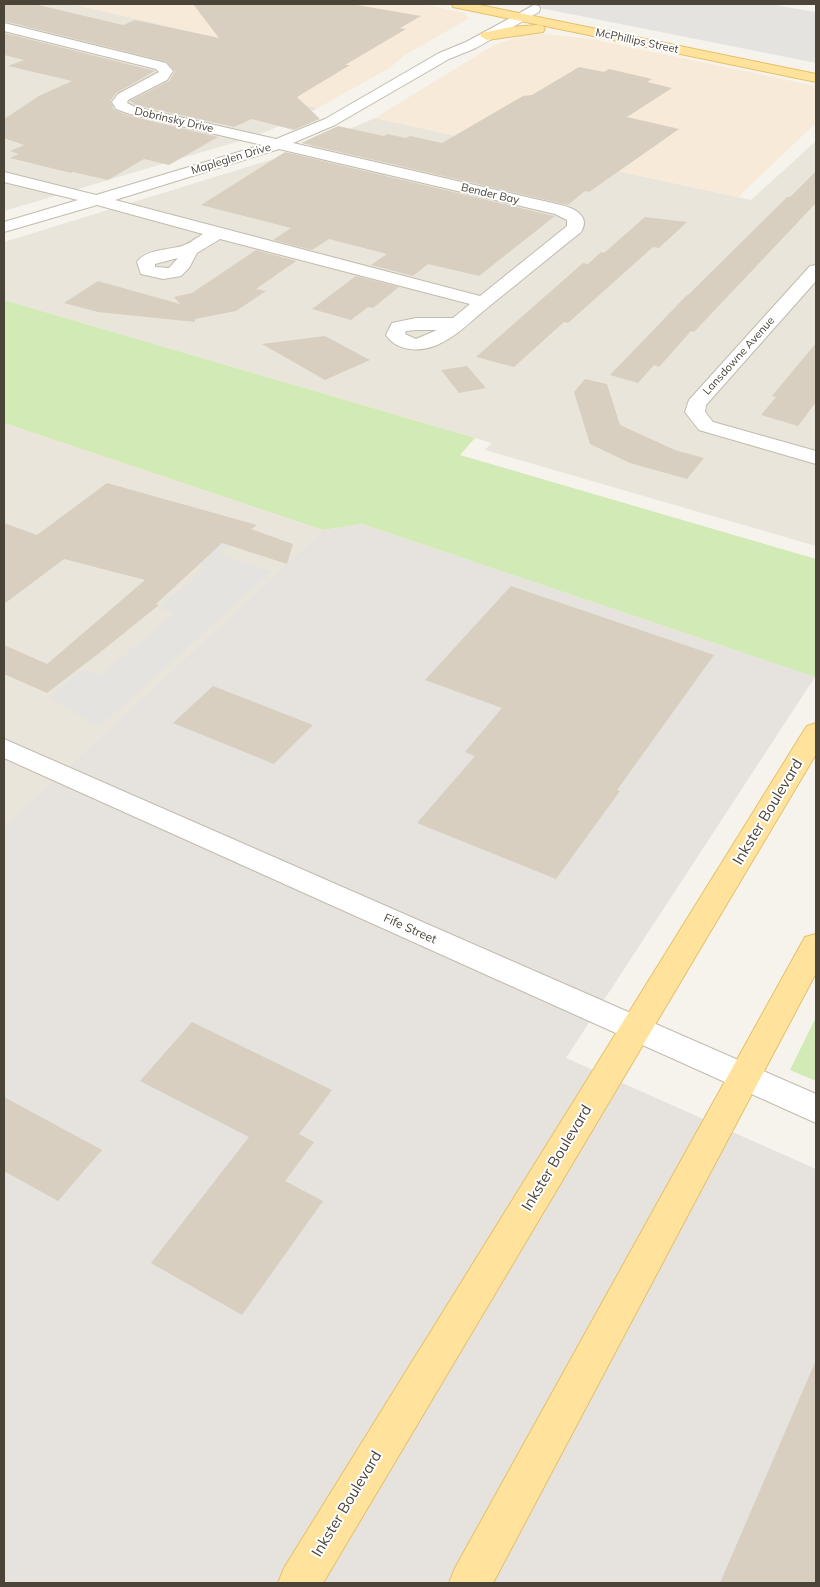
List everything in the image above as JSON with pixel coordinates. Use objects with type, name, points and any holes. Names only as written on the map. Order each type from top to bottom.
[{"type":"main road","name":"McPhillips Street","points":[[458,4],[534,9],[816,67]]},
{"type":"main road","name":"McPhillips Street","points":[[505,7],[520,17],[816,78]]},
{"type":"main road","points":[[481,29],[592,32]]},
{"type":"main road","name":"Inkster Boulevard","points":[[299,1583],[816,732]]},
{"type":"main road","points":[[470,1583],[816,945]]},
{"type":"street","name":"Mapleglen Drive","points":[[4,228],[93,199],[262,151],[330,122],[444,56],[471,46],[481,29],[505,7]]},
{"type":"street","name":"Mapleglen Drive","points":[[481,29],[520,17],[534,9]]},
{"type":"street","name":"Dobrinsky Drive","points":[[4,27],[161,66],[166,71],[162,77],[123,97],[119,102],[130,110],[278,144]]},
{"type":"street","name":"Bender Bay","points":[[278,144],[561,210],[576,218],[575,228],[456,324]]},
{"type":"street","points":[[4,177],[484,302]]},
{"type":"street","points":[[190,250],[217,233]]},
{"type":"street","name":"Lansdowne Avenue","points":[[816,270],[696,404],[695,412],[706,426],[816,458]]},
{"type":"street","name":"Fife Street","points":[[4,748],[816,1110]]},
{"type":"shaded area","points":[[4,4],[72,4],[311,59],[278,99],[318,108],[253,137],[4,211]]},
{"type":"shaded area","points":[[72,4],[422,4],[465,13],[468,19],[405,55],[391,67],[318,108],[248,92],[310,59]]},
{"type":"shaded area","points":[[520,4],[769,4],[816,12],[816,63]]},
{"type":"shaded area","points":[[545,34],[591,39],[816,86],[816,123],[738,197],[375,118],[494,45],[521,36]]},
{"type":"shaded area","points":[[375,118],[751,200],[816,141],[816,546],[485,450],[492,443],[4,300],[4,242],[296,152]]},
{"type":"shaded area","points":[[4,423],[323,530],[4,826]]},
{"type":"shaded area","points":[[130,509],[229,544],[220,555],[272,571],[99,727],[49,697],[82,670],[101,675],[174,614],[159,607],[206,567],[100,534]]},
{"type":"shaded area","points":[[362,524],[815,677],[566,1058],[816,1169],[816,1583],[4,1583],[4,826],[323,530]]},
{"type":"green space","points":[[4,300],[475,438],[460,455],[816,559],[815,677],[362,524],[323,530],[4,423]]},
{"type":"green space","points":[[816,1017],[816,1081],[790,1070]]},
{"type":"building","points":[[4,4],[34,4],[123,25],[135,20],[219,38],[193,4],[351,4],[421,16],[400,28],[406,29],[345,65],[350,65],[297,97],[320,119],[294,130],[252,119],[234,127],[136,105],[130,101],[169,81],[175,71],[167,62],[4,21]]},
{"type":"building","points":[[4,33],[155,71],[116,93],[110,101],[114,110],[130,116],[218,137],[169,165],[144,159],[108,180],[10,158],[19,154],[10,151],[24,145],[4,138],[4,119],[39,96],[72,81],[8,66],[24,60],[4,55]]},
{"type":"building","points":[[579,67],[604,72],[609,69],[652,79],[647,82],[672,88],[627,117],[679,129],[589,192],[585,191],[568,205],[301,143],[338,126],[384,136],[387,134],[406,138],[410,136],[442,143],[523,96],[532,95]]},
{"type":"building","points":[[285,152],[555,216],[479,276],[428,264],[413,276],[371,265],[387,254],[329,239],[312,250],[273,240],[291,228],[201,205]]},
{"type":"building","points":[[816,171],[816,203],[694,332],[691,331],[659,367],[654,365],[638,383],[610,375],[687,295]]},
{"type":"building","points":[[645,217],[687,222],[659,248],[653,247],[568,323],[564,322],[514,367],[476,357],[583,263],[588,264],[601,252],[604,253]]},
{"type":"building","points":[[256,250],[296,261],[256,289],[266,291],[236,311],[195,319],[195,322],[98,312],[64,303],[98,281],[180,304],[174,297],[192,293]]},
{"type":"building","points":[[356,276],[399,287],[373,308],[368,307],[351,320],[312,309]]},
{"type":"building","points":[[325,336],[370,360],[325,380],[262,344]]},
{"type":"building","points":[[816,343],[816,402],[798,426],[761,415],[776,397],[772,396]]},
{"type":"building","points":[[467,366],[486,388],[459,393],[441,370]]},
{"type":"building","points":[[585,379],[607,384],[620,425],[675,450],[704,458],[687,479],[630,463],[590,444],[574,392]]},
{"type":"building","points":[[107,483],[257,525],[251,529],[293,544],[287,564],[222,543],[156,604],[159,605],[47,693],[4,674],[4,645],[47,664],[145,580],[64,559],[4,604],[4,523],[37,535]]},
{"type":"building","points":[[511,586],[714,655],[617,790],[620,791],[556,879],[417,823],[475,756],[465,752],[502,708],[425,680]]},
{"type":"building","points":[[213,686],[313,725],[274,764],[173,723]]},
{"type":"building","points":[[192,1022],[332,1090],[299,1134],[314,1142],[285,1181],[323,1201],[242,1315],[151,1263],[249,1137],[140,1081]]},
{"type":"building","points":[[4,1097],[102,1150],[58,1201],[4,1171]]},
{"type":"building","points":[[816,1360],[816,1583],[720,1583]]}]
